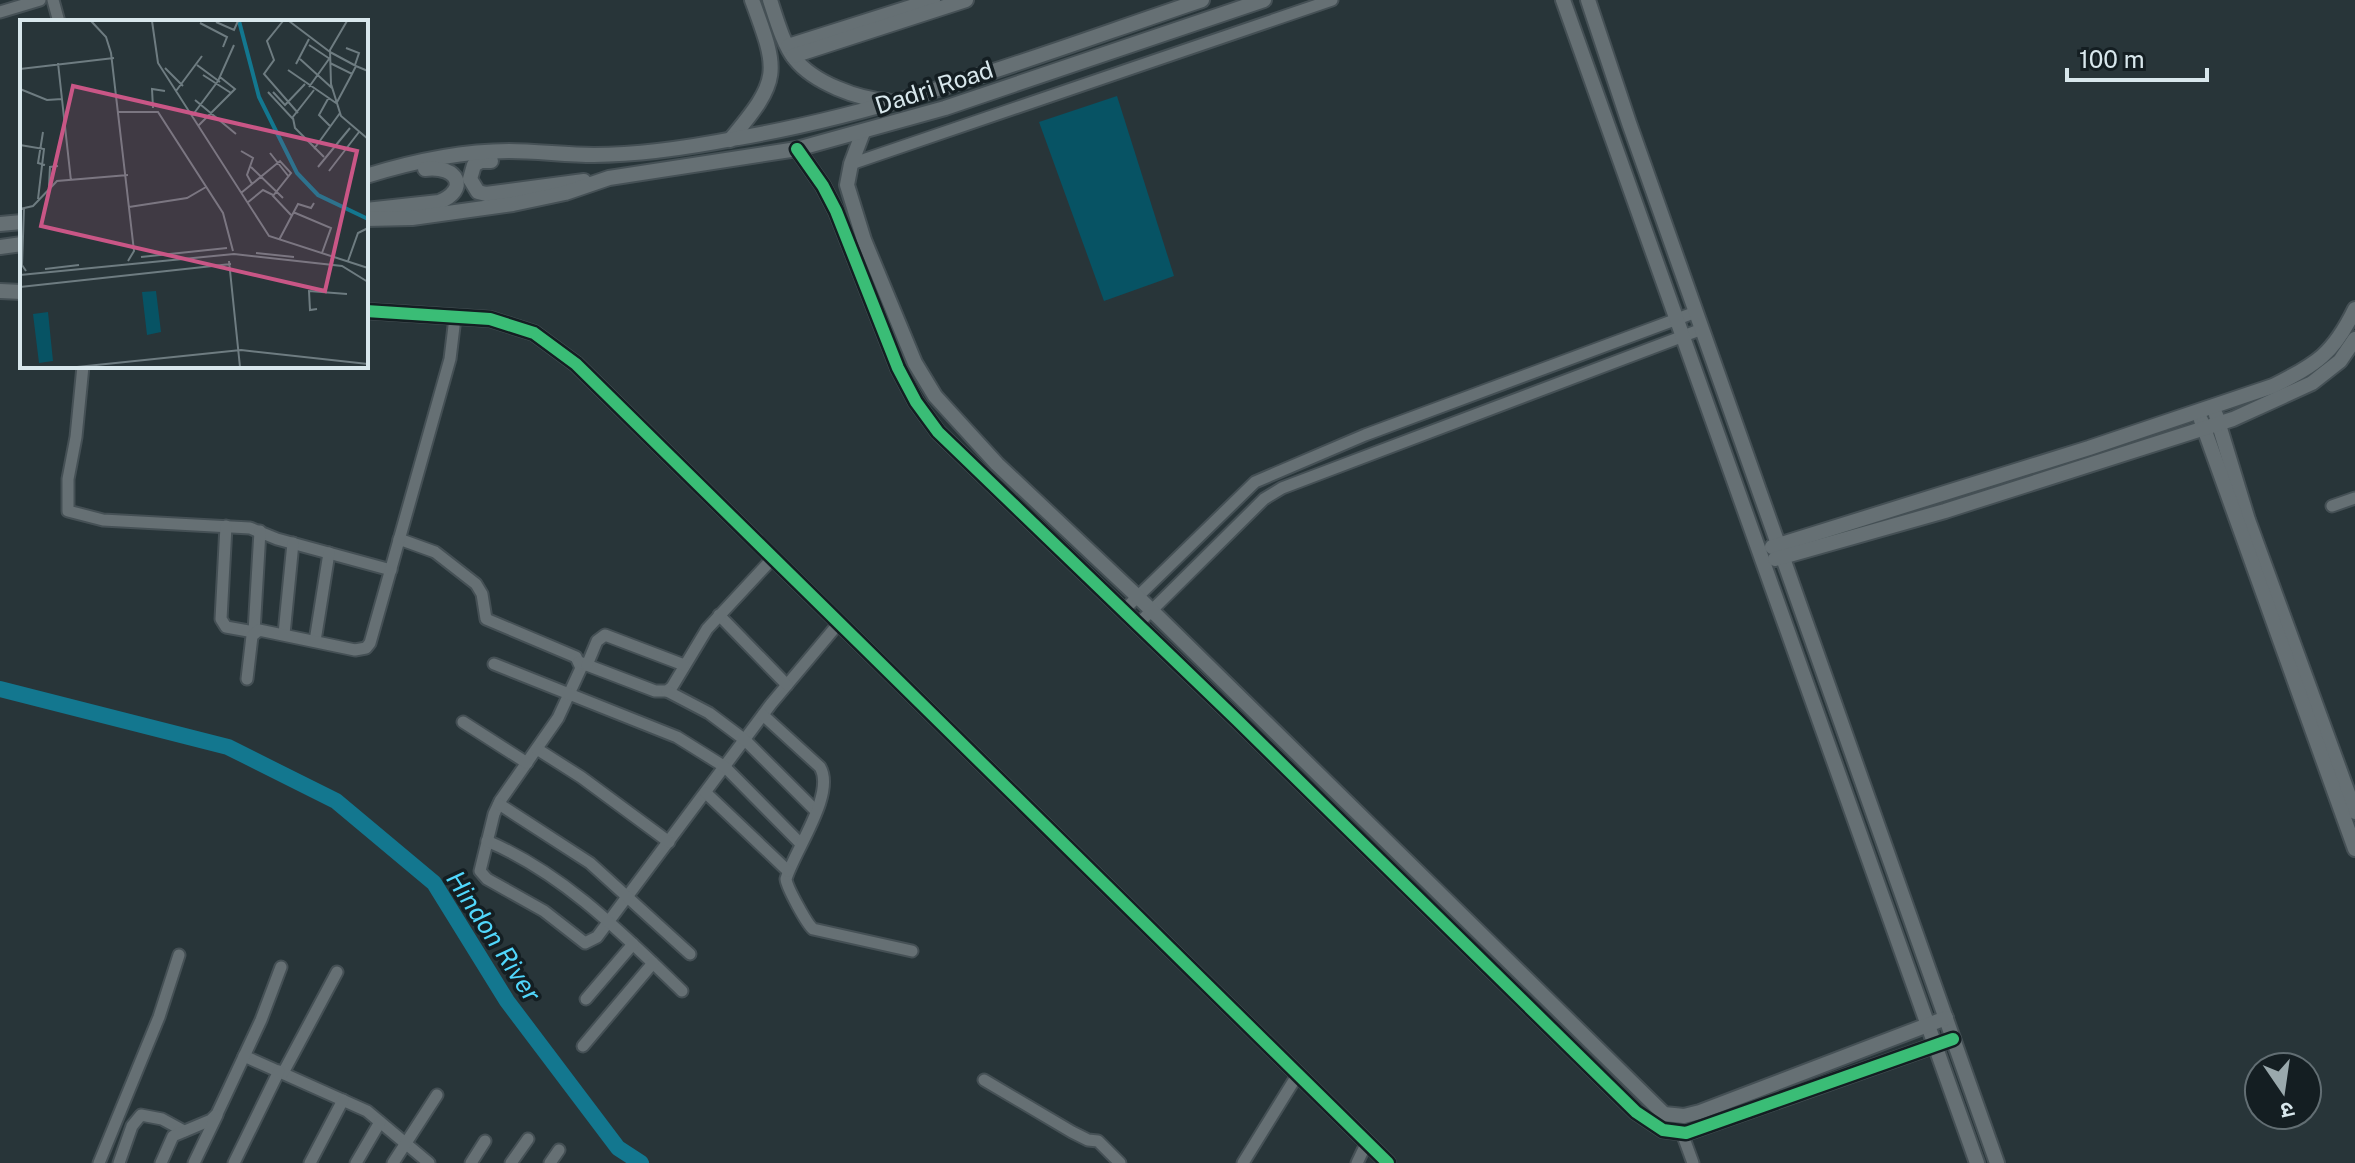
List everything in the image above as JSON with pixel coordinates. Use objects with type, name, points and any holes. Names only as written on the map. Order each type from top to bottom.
[{"type":"street","points":[[0,12],[40,0]]},
{"type":"street","points":[[53,0],[58,20]]},
{"type":"street","points":[[730,140],[758,106],[768,89],[771,74],[773,57],[752,0]]},
{"type":"street","points":[[770,0],[791,51],[818,77],[864,99],[895,102]]},
{"type":"street","points":[[791,51],[933,0]]},
{"type":"street","points":[[791,51],[966,0]]},
{"type":"street","name":"Dadri Road","points":[[1202,0],[895,102],[835,118],[730,140],[544,161],[481,161],[474,165],[470,179],[478,192],[486,194],[797,149],[945,108],[1264,0]]},
{"type":"street","points":[[851,164],[1332,0]]},
{"type":"street","points":[[1563,0],[1977,1163]]},
{"type":"street","points":[[1588,0],[1997,1163]]},
{"type":"street","points":[[1609,130],[1629,123]]},
{"type":"street","points":[[863,132],[847,185],[864,240],[915,363],[935,396],[997,464],[1138,597],[1664,1114],[1674,1116],[1700,1112],[1946,1018]]},
{"type":"street","points":[[797,149],[836,211],[898,368],[916,402],[938,432],[1636,1112],[1652,1124],[1678,1133],[1953,1039]]},
{"type":"street","name":"Dadri Road","points":[[368,177],[433,160],[506,151],[595,155]]},
{"type":"street","name":"Dadri Road","points":[[368,178],[442,167],[451,171],[456,180],[455,190],[439,202],[368,210]]},
{"type":"street","name":"Dadri Road","points":[[368,219],[412,218],[513,204],[565,193],[609,178]]},
{"type":"street","points":[[0,224],[20,222]]},
{"type":"street","points":[[0,247],[20,244]]},
{"type":"street","points":[[0,291],[20,292]]},
{"type":"street","points":[[1762,557],[2273,386],[2329,353],[2342,336],[2355,309]]},
{"type":"street","points":[[368,311],[490,319],[534,333],[576,364],[1388,1163]]},
{"type":"street","points":[[1124,610],[1255,482],[1365,435],[1696,312]]},
{"type":"street","points":[[226,526],[223,624],[235,630],[284,634],[355,650],[366,648],[375,631],[450,359],[455,318]]},
{"type":"street","points":[[1138,624],[1264,499],[1282,488],[1702,329]]},
{"type":"street","points":[[1780,551],[1945,511],[2210,425],[2312,383],[2340,361],[2355,339]]},
{"type":"street","points":[[83,368],[68,479],[68,511],[103,520],[250,528],[391,570]]},
{"type":"street","points":[[2214,407],[2210,425],[2355,849]]},
{"type":"street","points":[[2198,412],[2210,425],[2244,506],[2355,812]]},
{"type":"street","points":[[2332,506],[2355,498]]},
{"type":"street","points":[[247,679],[254,632],[260,531]]},
{"type":"street","points":[[399,539],[435,552],[476,584],[482,594],[486,619],[576,657],[583,664],[655,691],[667,691],[709,713],[745,740],[816,811]]},
{"type":"street","points":[[284,634],[293,543]]},
{"type":"street","points":[[315,641],[329,553]]},
{"type":"street","points":[[667,691],[701,636],[773,558]]},
{"type":"street","points":[[719,615],[787,685]]},
{"type":"street","points":[[684,665],[605,635],[597,641],[558,718],[499,804],[480,871],[483,876],[544,911],[580,942],[591,942],[609,921],[763,715],[839,623]]},
{"type":"street","points":[[494,664],[677,737],[725,767],[801,844]]},
{"type":"street","points":[[763,715],[824,774],[825,781],[816,811],[788,871],[787,888],[808,925],[813,929],[912,951]]},
{"type":"street","points":[[463,722],[527,763]]},
{"type":"street","points":[[537,749],[581,777],[669,842]]},
{"type":"street","points":[[706,793],[788,871]]},
{"type":"street","points":[[499,804],[590,863],[690,954]]},
{"type":"street","points":[[487,841],[520,855],[609,921],[682,991]]},
{"type":"street","points":[[586,999],[633,944]]},
{"type":"street","points":[[99,1163],[159,1017],[179,955]]},
{"type":"street","points":[[583,1046],[653,963]]},
{"type":"street","points":[[194,1163],[281,967]]},
{"type":"street","points":[[234,1163],[337,972]]},
{"type":"street","points":[[244,1056],[367,1111],[429,1163]]},
{"type":"street","points":[[1243,1163],[1298,1074]]},
{"type":"street","points":[[984,1080],[1082,1138],[1098,1141],[1120,1163]]},
{"type":"street","points":[[393,1163],[437,1095]]},
{"type":"street","points":[[310,1163],[343,1100]]},
{"type":"street","points":[[161,1163],[170,1140],[217,1114]]},
{"type":"street","points":[[119,1163],[132,1126],[141,1115],[162,1119],[184,1131]]},
{"type":"street","points":[[1674,1116],[1678,1133],[1693,1163]]},
{"type":"street","points":[[356,1163],[380,1122]]},
{"type":"street","points":[[511,1163],[528,1139]]},
{"type":"street","points":[[471,1163],[485,1141]]},
{"type":"street","points":[[1357,1163],[1367,1142]]},
{"type":"street","points":[[550,1163],[559,1150]]},
{"type":"shaded area","points":[[1117,96],[1174,276],[1104,301],[1039,122]]},
{"type":"waterway","name":"Hindon River","points":[[0,689],[228,747],[336,801],[434,883],[507,1001],[618,1148],[641,1163]]},
{"type":"cycle path","points":[[797,149],[836,211],[898,368],[916,402],[938,432],[1636,1112],[1663,1130],[1686,1133],[1953,1039]]},
{"type":"cycle path","points":[[368,311],[490,319],[534,333],[576,364],[1388,1163]]}]
